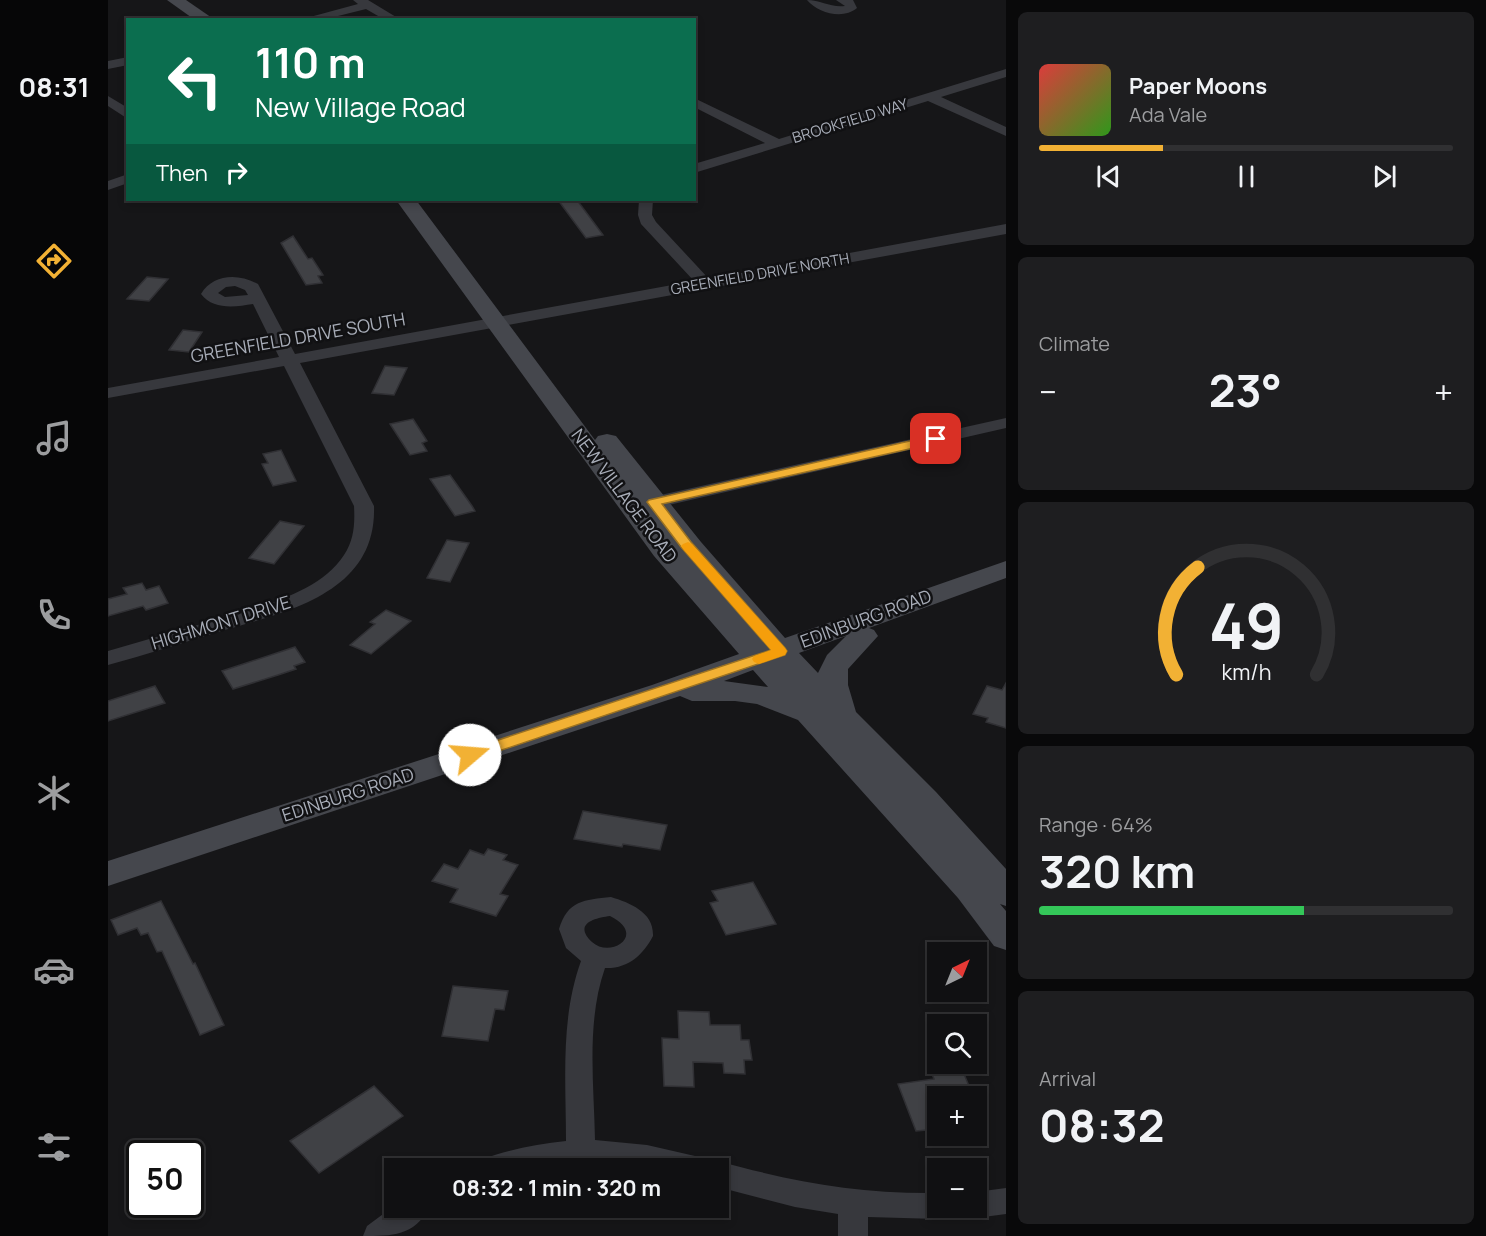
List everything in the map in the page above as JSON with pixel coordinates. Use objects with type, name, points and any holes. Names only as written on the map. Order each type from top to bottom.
[{"type":"main road","points":[[158,0],[186,18]]},
{"type":"main road","points":[[175,0],[204,18]]},
{"type":"main road","name":"NEW VILLAGE ROAD","points":[[407,201],[505,320],[643,505],[664,550],[831,721],[970,889],[1006,937]]},
{"type":"main road","name":"NEW VILLAGE ROAD","points":[[426,201],[505,320]]},
{"type":"main road","name":"EDINBURG ROAD","points":[[108,874],[663,692],[1006,569]]},
{"type":"main road","name":"EDINBURG ROAD","points":[[769,655],[864,636],[1006,585]]},
{"type":"main road","points":[[663,692],[749,691],[778,699],[831,721],[830,677],[839,660],[864,636]]},
{"type":"main road","name":"NEW VILLAGE ROAD","points":[[831,721],[943,822],[1006,893]]},
{"type":"street","points":[[815,0],[827,9],[851,8],[850,3],[842,0]]},
{"type":"street","points":[[311,18],[363,2],[391,18]]},
{"type":"street","points":[[108,65],[126,61]]},
{"type":"street","name":"BROOKFIELD WAY","points":[[696,168],[1006,73]]},
{"type":"street","points":[[929,97],[1006,132]]},
{"type":"street","points":[[108,100],[126,114]]},
{"type":"street","points":[[696,103],[777,143]]},
{"type":"street","points":[[108,186],[126,179]]},
{"type":"street","points":[[646,201],[645,215],[649,224],[705,284]]},
{"type":"street","name":"GREENFIELD DRIVE NORTH","points":[[505,320],[1006,229]]},
{"type":"street","name":"HIGHMONT DRIVE","points":[[108,658],[277,608],[301,598],[325,585],[344,569],[363,541],[367,522],[364,506],[257,299]]},
{"type":"street","name":"GREENFIELD DRIVE SOUTH","points":[[108,393],[505,320]]},
{"type":"street","points":[[643,505],[1006,423]]},
{"type":"street","points":[[581,1152],[581,1013],[590,970],[596,957]]},
{"type":"street","points":[[534,1158],[581,1152],[617,1152],[660,1158]]},
{"type":"street","points":[[729,1177],[796,1194],[852,1203],[927,1206]]},
{"type":"street","points":[[987,1203],[1006,1201]]},
{"type":"street","points":[[852,1203],[853,1236]]},
{"type":"street","points":[[378,1236],[401,1218]]},
{"type":"building","points":[[559,201],[578,201],[603,235],[586,238]]},
{"type":"building","points":[[293,236],[308,259],[312,258],[323,275],[318,276],[322,283],[306,285],[281,243]]},
{"type":"building","points":[[147,277],[168,279],[149,301],[127,299]]},
{"type":"building","points":[[183,330],[202,332],[189,352],[169,350]]},
{"type":"building","points":[[385,366],[407,368],[394,395],[372,393]]},
{"type":"building","points":[[413,419],[427,441],[422,443],[427,451],[410,455],[390,424]]},
{"type":"building","points":[[281,450],[296,481],[273,486],[262,464],[268,463],[263,454]]},
{"type":"building","points":[[450,475],[475,511],[455,516],[430,479]]},
{"type":"building","points":[[280,521],[304,526],[274,564],[249,558]]},
{"type":"building","points":[[447,540],[469,543],[450,582],[427,578]]},
{"type":"building","points":[[142,583],[146,590],[159,586],[168,603],[146,610],[143,606],[108,616],[108,599],[127,594],[123,588]]},
{"type":"building","points":[[386,610],[411,621],[371,654],[350,645],[375,624],[370,622]]},
{"type":"building","points":[[295,647],[305,662],[294,666],[296,669],[278,675],[233,689],[222,671]]},
{"type":"building","points":[[1006,683],[1006,728],[986,722],[988,718],[973,714],[987,686],[1002,690]]},
{"type":"building","points":[[155,686],[165,703],[108,721],[108,701]]},
{"type":"building","points":[[583,811],[667,825],[660,850],[623,844],[622,847],[574,839]]},
{"type":"building","points":[[488,849],[507,855],[503,860],[518,865],[500,894],[508,896],[496,916],[450,902],[458,889],[432,881],[444,864],[458,869],[470,850],[484,855]]},
{"type":"building","points":[[753,882],[776,924],[726,935],[710,903],[718,901],[712,891]]},
{"type":"building","points":[[161,901],[193,964],[195,963],[224,1025],[200,1035],[162,951],[157,952],[148,933],[141,935],[137,928],[118,935],[111,920]]},
{"type":"building","points":[[453,986],[508,991],[504,1010],[495,1009],[488,1041],[442,1036]]},
{"type":"building","points":[[678,1011],[709,1012],[710,1025],[740,1025],[741,1040],[749,1040],[752,1060],[744,1060],[745,1074],[724,1073],[723,1063],[693,1062],[694,1087],[664,1086],[662,1038],[679,1039]]},
{"type":"building","points":[[932,1074],[964,1074],[969,1086],[927,1086],[927,1130],[916,1131],[898,1084],[934,1079]]},
{"type":"building","points":[[374,1086],[403,1116],[319,1173],[290,1141]]},
{"type":"slow traffic","points":[[688,546],[780,651],[759,659]]},
{"type":"route","points":[[470,755],[780,651],[686,544],[654,502],[936,439]]}]
